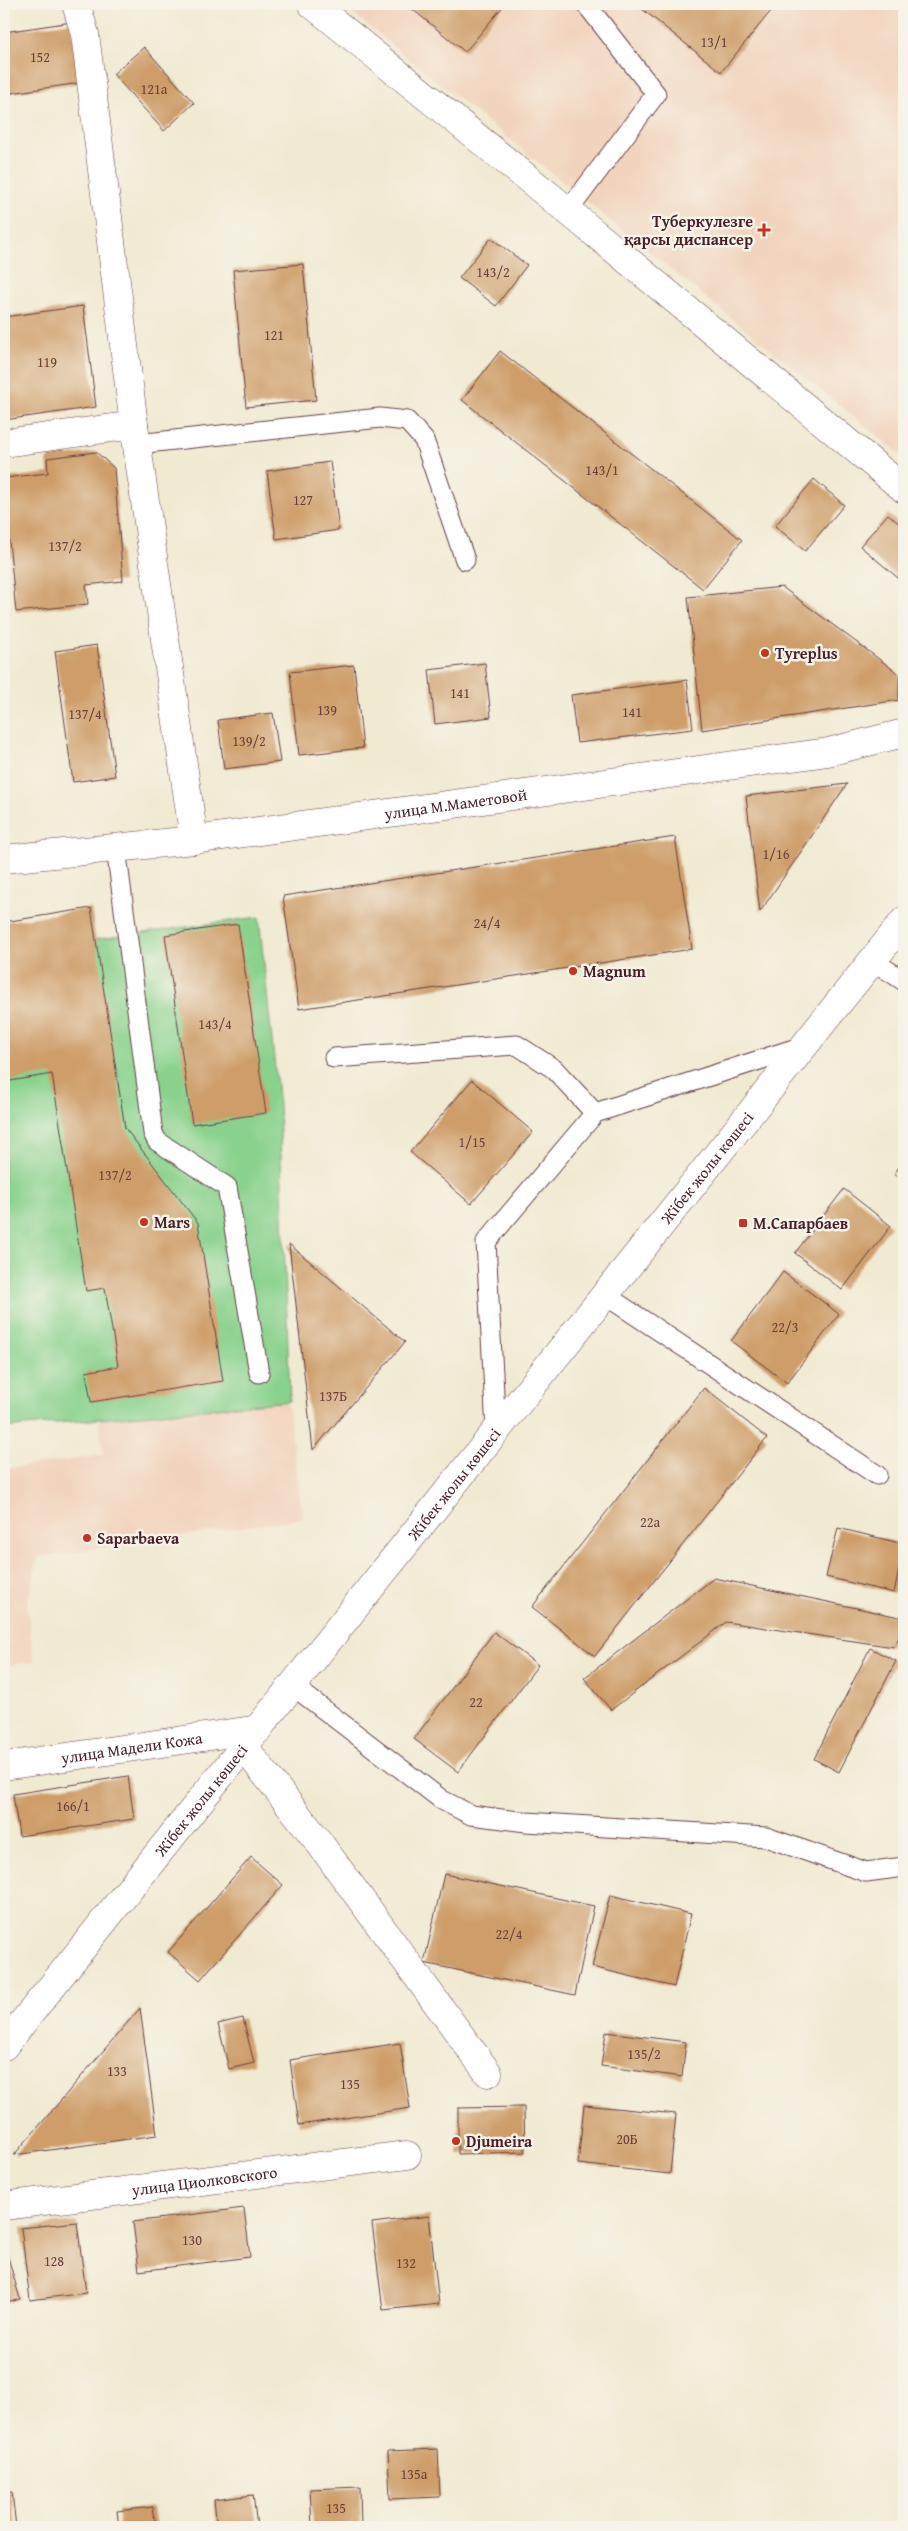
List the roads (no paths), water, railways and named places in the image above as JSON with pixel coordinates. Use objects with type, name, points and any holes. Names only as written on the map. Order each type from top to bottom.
[{"type":"street","points":[[76,4],[85,34],[136,434],[194,840]]},
{"type":"street","points":[[312,4],[568,211],[904,489]]},
{"type":"street","points":[[4,443],[136,434]]},
{"type":"street","name":"улица М.Маметовой","points":[[4,858],[194,840],[828,752],[904,733]]},
{"type":"street","name":"Жібек жолы көшесі","points":[[4,2046],[904,921]]},
{"type":"street","points":[[251,1738],[318,1841],[488,2073]]},
{"type":"street","name":"улица Мадели Кожа","points":[[4,1766],[251,1738]]},
{"type":"street","name":"улица Циолковского","points":[[4,2206],[406,2155]]},
{"type":"lane","points":[[568,211],[656,94],[586,4]]},
{"type":"lane","points":[[136,434],[380,418],[407,422],[424,440],[465,560]]},
{"type":"lane","points":[[116,848],[154,1133],[157,1141],[227,1187],[259,1373]]},
{"type":"lane","points":[[873,961],[904,981]]},
{"type":"lane","points":[[334,1058],[517,1044],[554,1069],[594,1113]]},
{"type":"lane","points":[[496,1431],[486,1242],[594,1113],[804,1046]]},
{"type":"lane","points":[[605,1295],[877,1475]]},
{"type":"lane","points":[[293,1686],[442,1800],[471,1815],[526,1822],[766,1837],[866,1872],[904,1867]]},
{"type":"place","name":"Туберкулезге қарсы диспансер","points":[[764,230]]},
{"type":"place","name":"Tyreplus","points":[[765,653]]},
{"type":"place","name":"Magnum","points":[[573,971]]},
{"type":"place","name":"Mars","points":[[144,1222]]},
{"type":"place","name":"М.Сапарбаев","points":[[743,1223]]},
{"type":"place","name":"Saparbaeva","points":[[87,1538]]},
{"type":"place","name":"Djumeira","points":[[456,2141]]}]
